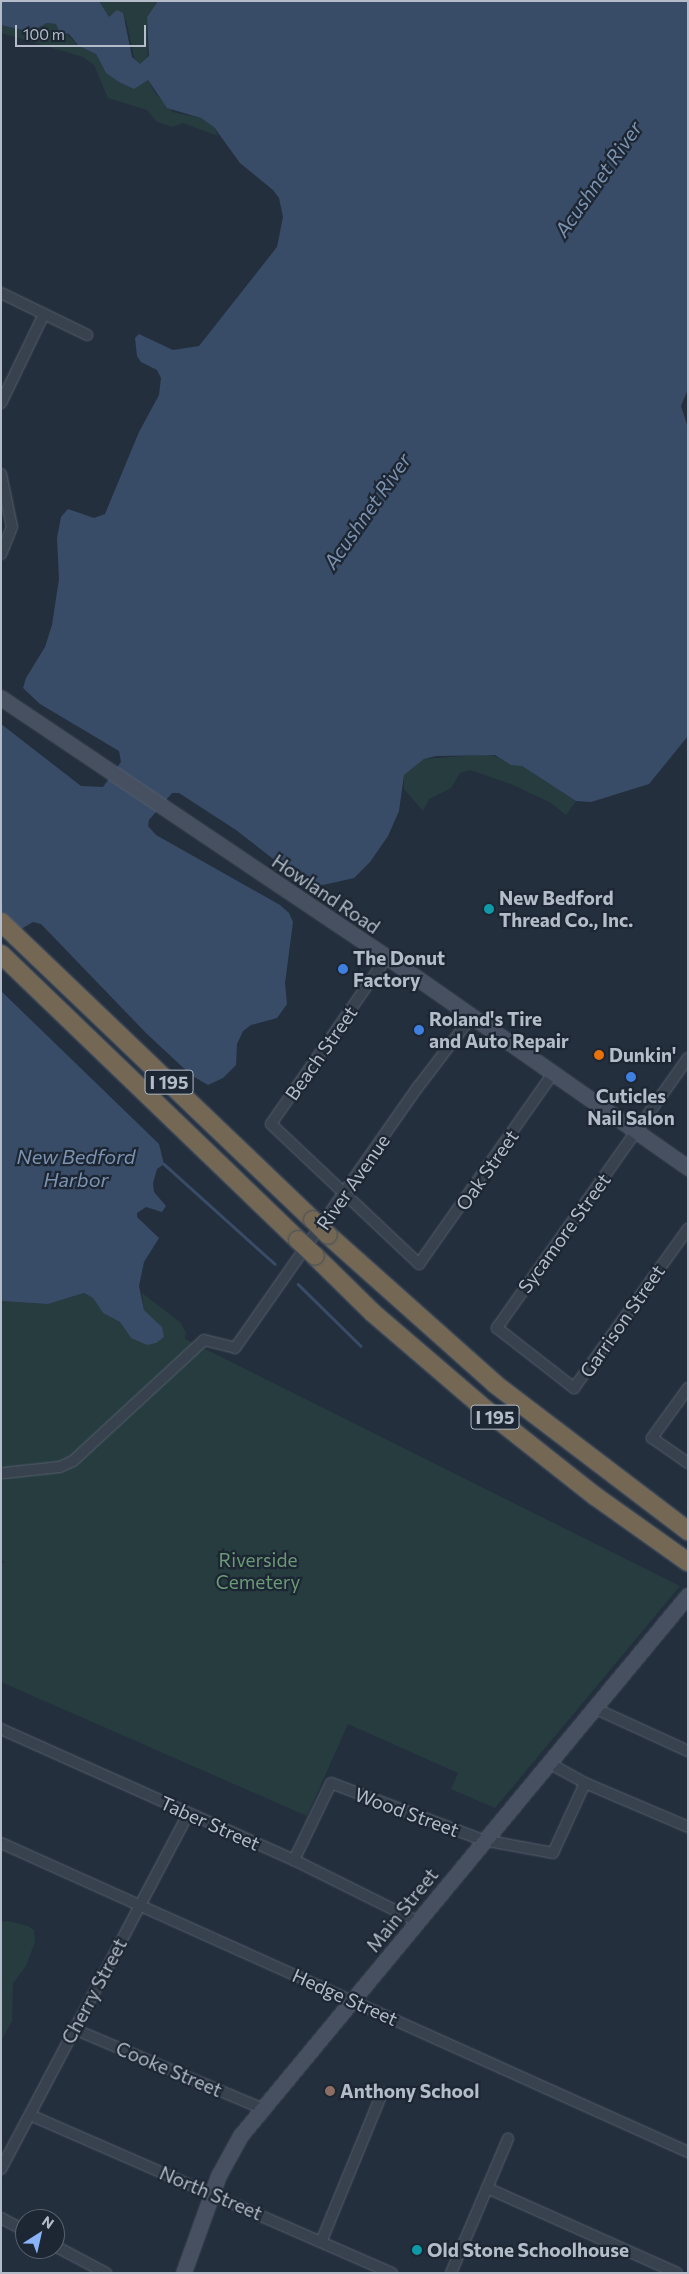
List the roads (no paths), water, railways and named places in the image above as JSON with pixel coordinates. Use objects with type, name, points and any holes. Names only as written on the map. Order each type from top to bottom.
[{"type":"highway","name":"I 195","points":[[1,922],[328,1235],[488,1378],[588,1458],[688,1531]]},
{"type":"highway","name":"I 195","points":[[1,954],[373,1313],[486,1410],[595,1496],[688,1562]]},
{"type":"main road","name":"Howland Road","points":[[1,698],[387,957],[688,1168]]},
{"type":"main road","name":"Main Street","points":[[184,2273],[212,2194],[231,2151],[263,2109],[417,1921],[688,1596]]},
{"type":"street","points":[[1,293],[86,335]]},
{"type":"street","points":[[1,403],[44,314]]},
{"type":"street","points":[[1,474],[8,516],[12,527],[1,554]]},
{"type":"street","points":[[1,526],[8,516]]},
{"type":"street","name":"Beach Street","points":[[345,1194],[271,1124],[387,957]]},
{"type":"street","name":"River Avenue","points":[[4,1473],[60,1467],[73,1461],[204,1340],[235,1348],[345,1194],[418,1087],[472,1016]]},
{"type":"street","name":"Sycamore Street","points":[[574,1388],[497,1328],[686,1063]]},
{"type":"street","name":"Oak Street","points":[[345,1194],[419,1264],[552,1073]]},
{"type":"street","name":"Garrison Street","points":[[574,1388],[688,1229]]},
{"type":"street","points":[[688,1388],[652,1438],[688,1463]]},
{"type":"street","points":[[594,1708],[688,1751]]},
{"type":"street","name":"Taber Street","points":[[1,1729],[294,1860],[417,1921]]},
{"type":"street","points":[[549,1763],[585,1783],[688,1827]]},
{"type":"street","name":"Wood Street","points":[[294,1860],[331,1784],[484,1840],[553,1853],[585,1783]]},
{"type":"street","name":"Cherry Street","points":[[1,2169],[188,1814]]},
{"type":"street","name":"Hedge Street","points":[[1,1843],[688,2152]]},
{"type":"street","name":"Cooke Street","points":[[74,2029],[263,2109]]},
{"type":"street","points":[[321,2242],[382,2093]]},
{"type":"street","name":"North Street","points":[[30,2115],[392,2273]]},
{"type":"street","points":[[451,2273],[508,2139]]},
{"type":"street","points":[[487,2188],[677,2273]]},
{"type":"street","points":[[1,2218],[15,2226]]},
{"type":"street","points":[[65,2251],[106,2273]]},
{"type":"water","name":"Acushnet River","points":[[1,1],[99,1],[109,17],[117,10],[123,13],[132,57],[140,64],[149,56],[147,17],[158,1],[688,1],[688,389],[681,406],[688,428],[688,736],[649,784],[591,802],[576,801],[522,766],[511,765],[495,755],[436,756],[424,759],[404,775],[399,811],[388,836],[370,862],[354,878],[314,887],[299,879],[236,830],[179,793],[172,793],[149,820],[148,826],[156,835],[280,905],[289,913],[293,922],[285,983],[287,1004],[277,1018],[251,1025],[243,1031],[237,1044],[236,1065],[223,1078],[208,1085],[191,1075],[146,1033],[41,924],[33,922],[11,935],[1,937],[1,724],[81,786],[103,787],[121,762],[119,751],[40,704],[23,688],[26,678],[45,647],[52,625],[59,579],[57,538],[61,517],[68,509],[94,518],[105,514],[139,432],[159,395],[161,378],[157,370],[141,362],[137,356],[135,338],[139,334],[173,350],[199,346],[277,247],[283,217],[279,198],[273,190],[240,163],[214,127],[201,118],[167,108],[148,80],[134,89],[119,82],[106,73],[96,54],[79,46],[69,34],[60,33],[56,24],[47,23],[30,32],[1,25]]},
{"type":"water","name":"New Bedford Harbor","points":[[1,991],[159,1144],[164,1164],[157,1169],[153,1183],[154,1192],[166,1206],[162,1212],[146,1207],[137,1213],[137,1217],[159,1238],[144,1262],[139,1286],[144,1310],[162,1327],[164,1337],[156,1343],[147,1345],[131,1338],[120,1322],[103,1313],[93,1298],[84,1293],[48,1304],[1,1301]]},
{"type":"waterway","points":[[164,1164],[275,1264]]},
{"type":"waterway","points":[[298,1284],[361,1346]]},
{"type":"place","name":"New Bedford Thread Co., Inc.","points":[[489,909]]},
{"type":"place","name":"The Donut Factory","points":[[343,969]]},
{"type":"place","name":"Roland's Tire and Auto Repair","points":[[419,1030]]},
{"type":"place","name":"Dunkin'","points":[[599,1055]]},
{"type":"place","name":"Cuticles Nail Salon","points":[[631,1077]]},
{"type":"place","name":"Anthony School","points":[[330,2091]]},
{"type":"place","name":"Old Stone Schoolhouse","points":[[417,2250]]},
{"type":"park label","name":"Riverside Cemetery","points":[[258,1571]]}]
